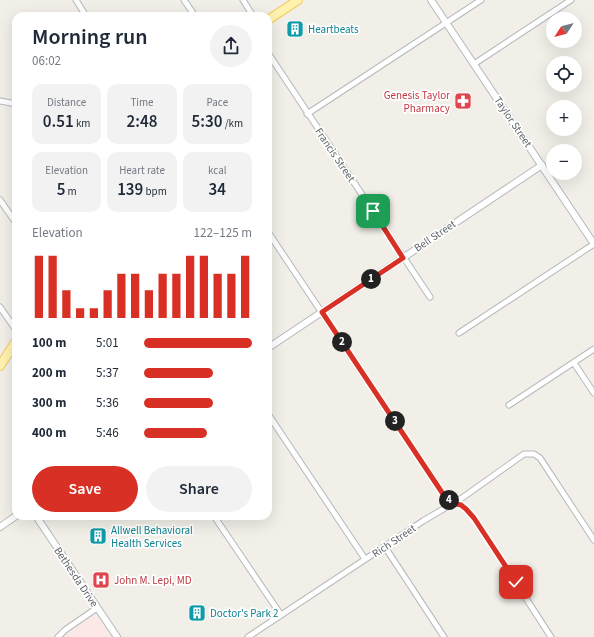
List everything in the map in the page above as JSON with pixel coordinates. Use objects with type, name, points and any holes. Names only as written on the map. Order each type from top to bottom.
[{"type":"main road","points":[[272,17],[298,0]]},
{"type":"main road","points":[[0,366],[12,347]]},
{"type":"street","points":[[76,0],[84,12]]},
{"type":"street","points":[[184,0],[192,12]]},
{"type":"street","points":[[243,0],[250,12]]},
{"type":"street","name":"Taylor Street","points":[[431,0],[594,244]]},
{"type":"street","points":[[307,114],[481,0]]},
{"type":"street","points":[[474,64],[571,0]]},
{"type":"street","name":"Francis Street","points":[[272,59],[430,297]]},
{"type":"street","points":[[0,101],[12,103]]},
{"type":"street","name":"Bell Street","points":[[272,345],[542,165]]},
{"type":"street","points":[[0,200],[12,217]]},
{"type":"street","points":[[272,238],[443,494],[452,503],[461,505],[474,518],[551,637]]},
{"type":"street","points":[[459,333],[594,244]]},
{"type":"street","points":[[0,307],[12,324]]},
{"type":"street","points":[[509,405],[594,349]]},
{"type":"street","points":[[574,363],[594,393]]},
{"type":"street","points":[[272,420],[365,559]]},
{"type":"street","name":"Rich Street","points":[[248,637],[365,559],[462,498],[524,454],[534,454],[541,460],[594,540]]},
{"type":"street","points":[[0,527],[12,519]]},
{"type":"street","name":"Bethesda Drive","points":[[39,520],[117,637]]},
{"type":"street","points":[[217,520],[281,615]]},
{"type":"street","points":[[385,547],[444,637]]},
{"type":"street","points":[[58,637],[65,630],[97,608]]},
{"type":"shaded area","points":[[92,616],[98,617],[111,637],[63,637]]},
{"type":"place","name":"Heartbeats","points":[[295,29]]},
{"type":"place","name":"Genesis Taylor Pharmacy","points":[[463,101]]},
{"type":"place","name":"Allwell Behavioral Health Services","points":[[98,536]]},
{"type":"place","name":"John M. Lepi, MD","points":[[101,580]]},
{"type":"place","name":"Doctor's Park 2","points":[[197,613]]},
{"type":"route","points":[[373,211],[403,258],[322,312],[443,494],[452,503],[461,505],[474,518],[516,582]]}]
